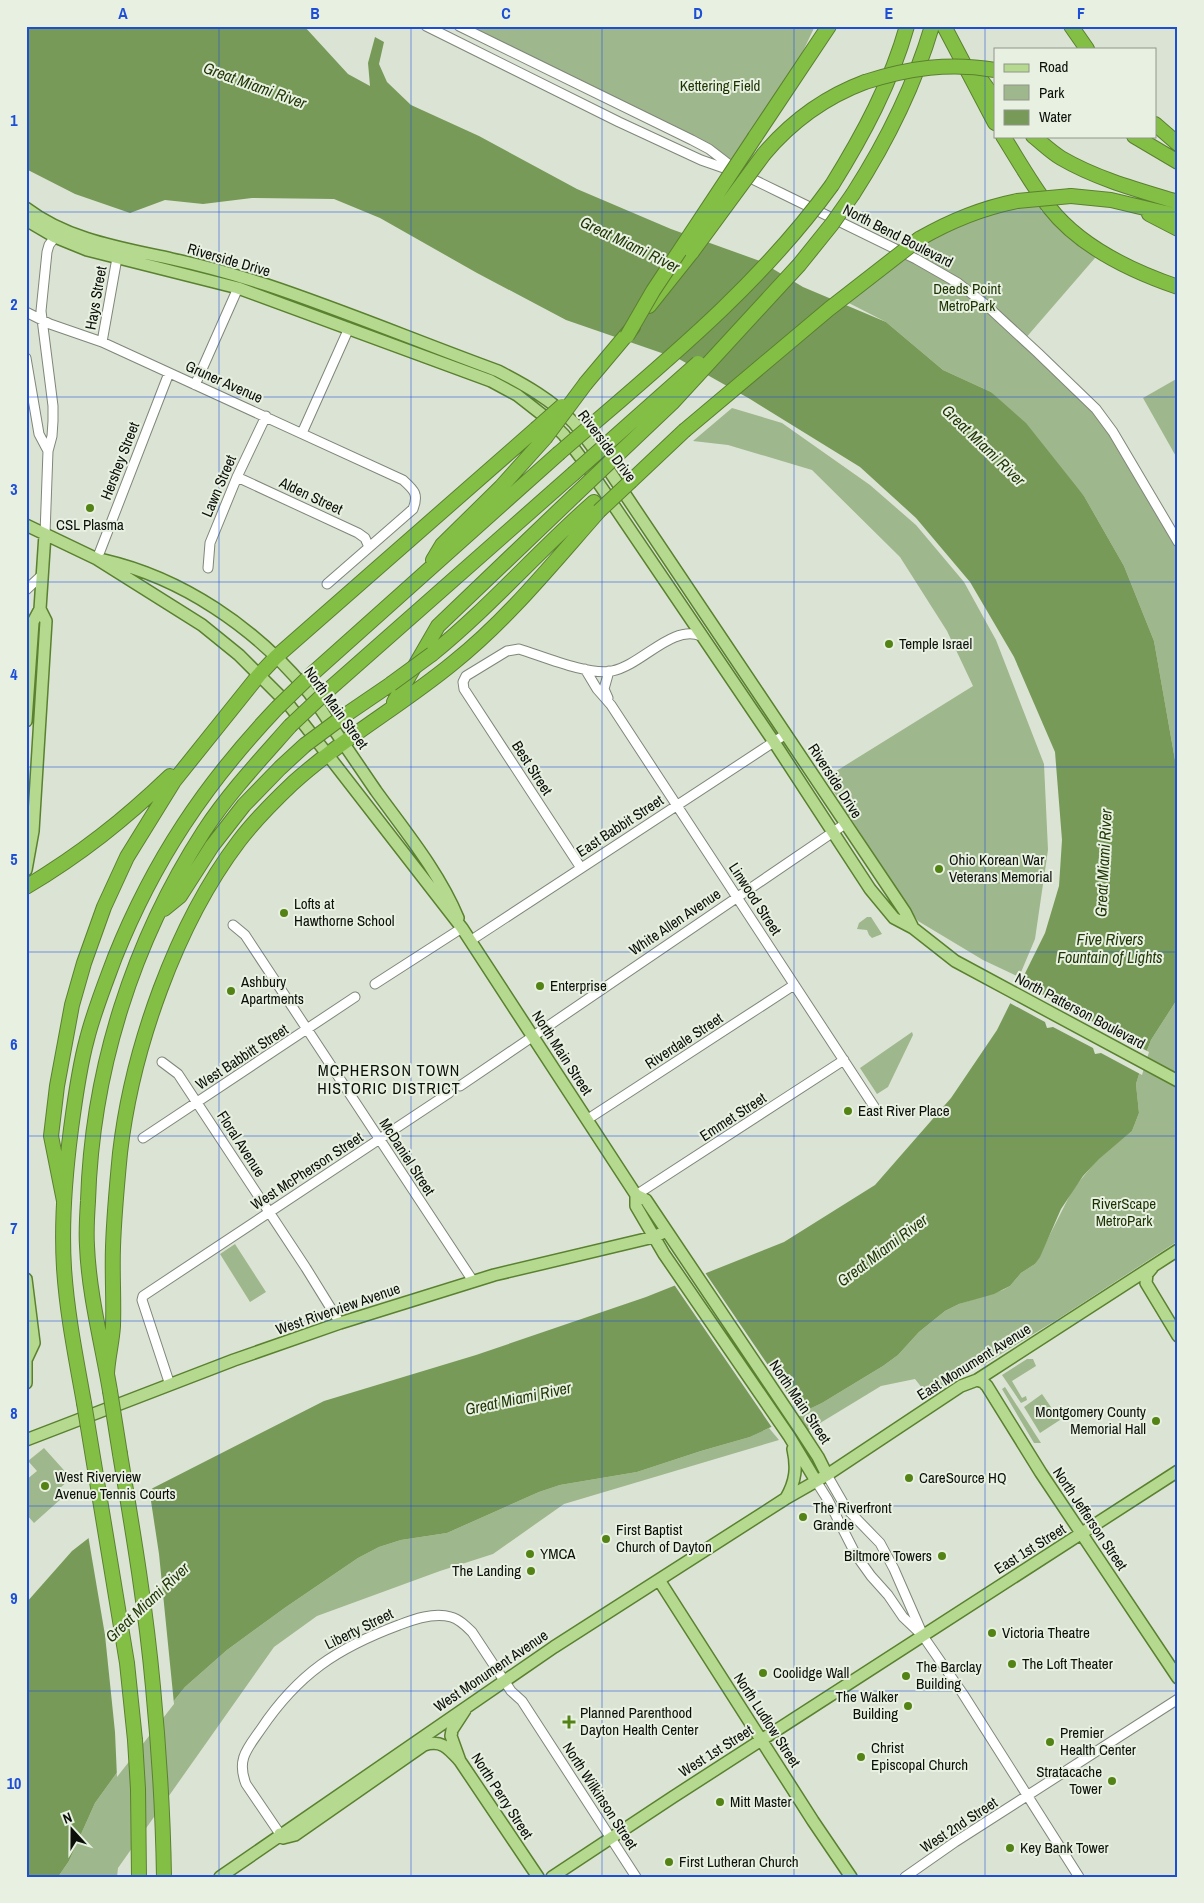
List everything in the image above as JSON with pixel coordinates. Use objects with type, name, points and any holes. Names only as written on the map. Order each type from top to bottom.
[{"type":"highway","points":[[627,336],[652,291],[829,26]]},
{"type":"highway","points":[[139,1877],[135,1740],[127,1663],[72,1338],[64,1269],[64,1201],[73,1114],[86,1041],[103,986],[132,915],[168,848],[208,788],[234,754],[277,708],[312,674],[681,346],[753,279],[796,233],[832,185],[874,111],[895,64],[907,26]]},
{"type":"highway","points":[[1071,26],[1086,48]]},
{"type":"highway","points":[[386,712],[398,698],[438,626],[672,403],[816,244],[853,194],[888,137],[920,67],[930,31]]},
{"type":"highway","points":[[947,31],[994,98]]},
{"type":"highway","points":[[947,31],[994,121]]},
{"type":"highway","points":[[426,572],[442,545],[501,487],[540,433],[627,336],[764,154],[792,124],[838,94],[865,82],[904,70],[932,66],[957,66],[994,70]]},
{"type":"highway","points":[[1156,125],[1178,144]]},
{"type":"highway","points":[[1004,138],[1050,208],[1068,227],[1120,262],[1178,287]]},
{"type":"highway","points":[[1035,138],[1059,157],[1094,174],[1129,188],[1178,202]]},
{"type":"highway","points":[[1137,138],[1178,162]]},
{"type":"highway","points":[[160,912],[180,896],[212,846],[244,805],[305,745],[432,654],[471,622],[564,529],[596,506],[829,308],[919,240],[940,227],[966,215],[1017,201],[1038,198],[1070,196],[1111,200],[1178,216]]},
{"type":"highway","points":[[1133,205],[1178,229]]},
{"type":"highway","points":[[164,1877],[160,1766],[141,1584],[107,1373],[89,1279],[86,1244],[89,1158],[100,1081],[128,983],[160,912],[184,865],[215,815],[245,777],[290,726],[752,314]]},
{"type":"highway","points":[[64,1201],[51,1136],[57,1086],[72,1005],[84,963],[104,907],[127,857],[158,805],[190,760],[259,675],[276,657],[540,433]]},
{"type":"highway","points":[[107,1373],[113,1331],[113,1249],[120,1151],[143,1038],[174,956],[200,903],[239,841],[262,814],[293,783],[327,755],[453,664],[496,625],[532,588],[596,506]]},
{"type":"highway","points":[[26,887],[97,841],[180,766],[190,760]]},
{"type":"highway","points":[[130,1877],[139,1844]]},
{"type":"main road","name":"Riverside Drive","points":[[26,208],[50,223],[77,236],[211,269],[291,294],[498,371],[544,397],[574,424],[602,460],[905,912],[913,928]]},
{"type":"main road","name":"Riverside Drive","points":[[26,220],[55,237],[87,250],[238,288],[491,382],[517,395],[550,420],[564,435],[587,466],[882,905],[894,918],[913,928],[943,952],[968,968]]},
{"type":"main road","name":"North Main Street","points":[[26,525],[97,559],[202,625],[239,655],[289,705],[462,928],[636,1195],[646,1200],[801,1431],[818,1457],[826,1475]]},
{"type":"main road","points":[[26,721],[33,622],[40,610],[45,534]]},
{"type":"main road","name":"North Main Street","points":[[97,559],[124,565],[166,581],[202,600],[245,630],[276,657],[306,688],[415,846],[450,900],[462,928]]},
{"type":"main road","points":[[26,870],[46,621],[40,610]]},
{"type":"main road","name":"North Patterson Boulevard","points":[[968,968],[1178,1081]]},
{"type":"main road","name":"North Main Street","points":[[636,1195],[636,1206],[664,1254],[790,1438],[816,1481]]},
{"type":"main road","name":"West Riverview Avenue","points":[[26,1440],[234,1360],[340,1323],[472,1282],[654,1238],[666,1231]]},
{"type":"main road","name":"East Monument Avenue","points":[[785,1499],[826,1475],[962,1386],[977,1380],[1178,1250]]},
{"type":"main road","points":[[1152,1268],[1147,1274],[1146,1283],[1178,1336]]},
{"type":"main road","points":[[26,1279],[34,1343],[27,1356],[26,1383]]},
{"type":"main road","name":"North Jefferson Street","points":[[977,1380],[987,1386],[1082,1534],[1178,1678]]},
{"type":"main road","points":[[785,1499],[795,1477],[796,1467],[790,1438]]},
{"type":"main road","name":"East 1st Street","points":[[923,1636],[1178,1471]]},
{"type":"main road","name":"West Monument Avenue","points":[[220,1877],[471,1703],[785,1499]]},
{"type":"main road","name":"North Ludlow Street","points":[[659,1580],[813,1821],[851,1877]]},
{"type":"main road","name":"West 1st Street","points":[[552,1877],[923,1636]]},
{"type":"main road","name":"North Perry Street","points":[[471,1703],[452,1730],[451,1736],[460,1761],[538,1877]]},
{"type":"main road","points":[[280,1834],[283,1838],[295,1835],[424,1745],[438,1742],[444,1744],[460,1761]]},
{"type":"street","name":"North Bend Boulevard","points":[[426,26],[627,126],[701,160],[744,175],[916,259],[946,275],[971,292],[1096,409],[1113,432],[1178,542]]},
{"type":"street","name":"North Bend Boulevard","points":[[459,26],[692,140],[709,149],[744,175]]},
{"type":"street","points":[[45,534],[48,451],[52,436],[53,406],[42,311],[46,258],[49,245],[55,237]]},
{"type":"street","name":"Hays Street","points":[[102,342],[117,258]]},
{"type":"street","points":[[196,385],[238,288]]},
{"type":"street","name":"Gruner Avenue","points":[[26,312],[42,321],[102,342],[399,477],[414,491],[417,500],[413,509],[369,547]]},
{"type":"street","points":[[302,433],[349,328]]},
{"type":"street","points":[[26,358],[39,434],[48,451]]},
{"type":"street","name":"Hershey Street","points":[[97,559],[169,373]]},
{"type":"street","name":"Lawn Street","points":[[208,568],[210,543],[237,477],[266,416]]},
{"type":"street","name":"Alden Street","points":[[237,477],[358,532],[365,538],[369,547]]},
{"type":"street","points":[[327,584],[369,547]]},
{"type":"street","points":[[26,590],[42,575]]},
{"type":"street","points":[[585,669],[609,671],[635,662],[670,638],[681,633],[693,633],[701,636]]},
{"type":"street","name":"Best Street","points":[[581,868],[464,689],[463,682],[466,676],[513,649],[519,649],[585,669]]},
{"type":"street","name":"Linwood Street","points":[[585,669],[597,689],[611,705],[875,1108]]},
{"type":"street","name":"Linwood Street","points":[[609,671],[604,689],[611,705]]},
{"type":"street","name":"East Babbit Street","points":[[470,941],[786,734]]},
{"type":"street","name":"White Allen Avenue","points":[[533,1035],[845,824]]},
{"type":"street","name":"McDaniel Street","points":[[233,925],[245,935],[472,1282]]},
{"type":"street","points":[[375,984],[462,928]]},
{"type":"street","name":"Riverdale Street","points":[[588,1119],[794,985]]},
{"type":"street","name":"West Babbitt Street","points":[[143,1138],[355,997]]},
{"type":"street","points":[[460,1086],[533,1035]]},
{"type":"street","name":"Emmet Street","points":[[636,1195],[844,1060]]},
{"type":"street","name":"Floral Avenue","points":[[162,1062],[178,1074],[270,1212],[340,1323]]},
{"type":"street","name":"West McPherson Street","points":[[170,1385],[142,1300],[146,1293],[449,1093]]},
{"type":"street","name":"North Main Street","points":[[826,1475],[846,1508],[880,1543],[923,1636],[963,1694],[1079,1877]]},
{"type":"street","name":"North Main Street","points":[[816,1481],[863,1564],[888,1595],[903,1618],[923,1636]]},
{"type":"street","name":"North Wilkinson Street","points":[[449,1616],[464,1624],[472,1632],[511,1691],[522,1701],[636,1877]]},
{"type":"street","name":"Liberty Street","points":[[280,1834],[242,1776],[245,1752],[274,1710],[288,1692],[318,1666],[358,1642],[382,1631],[424,1617],[449,1616]]},
{"type":"street","name":"West 2nd Street","points":[[905,1877],[955,1842],[1028,1797],[1178,1699]]},
{"type":"green space","name":"Kettering Field","points":[[459,26],[815,26],[744,175],[709,149]]},
{"type":"green space","name":"Deeds Point MetroPark","points":[[1045,197],[1041,211],[1101,251],[1024,340],[1096,409],[1178,542],[1178,808],[1175,760],[1154,641],[1124,566],[1084,496],[991,392],[943,370],[886,322],[841,299],[955,220]]},
{"type":"green space","points":[[1178,378],[1178,460],[1143,398]]},
{"type":"green space","points":[[732,408],[782,423],[870,485],[916,525],[964,582],[996,640],[1044,764],[1048,850],[1035,939],[1019,977],[983,960],[918,921],[825,778],[973,686],[947,631],[900,557],[812,470],[728,445],[693,441]]},
{"type":"green space","points":[[867,917],[871,917],[882,934],[872,938],[867,930],[857,929],[859,923]]},
{"type":"green space","name":"RiverScape MetroPark","points":[[1178,998],[1178,1241],[1058,1319],[983,1365],[973,1367],[933,1393],[926,1393],[915,1379],[881,1386],[807,1431],[796,1415],[822,1403],[883,1366],[898,1355],[919,1332],[945,1311],[959,1304],[1003,1290],[1010,1286],[1021,1273],[1035,1264],[1073,1189],[1098,1159],[1132,1131],[1139,1113],[1136,1084],[1144,1058],[1151,1040]]},
{"type":"green space","points":[[912,1032],[913,1035],[888,1087],[877,1094],[860,1068]]},
{"type":"green space","points":[[235,1244],[266,1292],[250,1302],[220,1254]]},
{"type":"green space","points":[[1027,1359],[1033,1359],[1036,1366],[1012,1381],[1022,1398],[1026,1396],[1027,1400],[1021,1403],[1002,1375]]},
{"type":"green space","points":[[1005,1387],[1041,1443],[1034,1443],[1002,1389]]},
{"type":"green space","points":[[1042,1394],[1060,1420],[1040,1433],[1024,1407]]},
{"type":"green space","points":[[769,1428],[779,1440],[564,1504],[493,1554],[440,1571],[317,1616],[274,1647],[118,1868],[117,1877],[58,1877],[69,1861],[95,1803],[126,1760],[185,1687],[227,1650],[358,1558],[379,1547],[401,1540],[447,1533],[539,1492],[560,1485],[637,1472],[750,1437]]},
{"type":"green space","name":"West Riverview Avenue Tennis Courts","points":[[44,1448],[71,1478],[57,1491],[62,1498],[34,1523],[26,1514],[26,1480],[37,1471],[28,1461]]},
{"type":"water","points":[[26,26],[304,26],[348,74],[370,86],[368,63],[375,37],[384,42],[379,64],[387,82],[411,105],[479,136],[577,189],[671,229],[760,261],[803,287],[886,322],[943,370],[991,392],[1026,423],[1084,496],[1124,566],[1154,641],[1175,760],[1178,808],[1178,998],[1151,1040],[1144,1058],[1136,1084],[1139,1113],[1132,1131],[1099,1159],[1083,1176],[1061,1209],[1040,1257],[1035,1264],[1021,1273],[1010,1286],[994,1294],[959,1304],[945,1311],[919,1332],[898,1355],[883,1366],[822,1403],[750,1437],[637,1472],[560,1485],[539,1492],[447,1533],[401,1540],[379,1547],[358,1558],[227,1650],[185,1687],[126,1760],[95,1803],[69,1861],[58,1877],[26,1877],[26,1603],[72,1551],[153,1488],[324,1401],[476,1355],[646,1297],[784,1242],[875,1185],[951,1098],[997,1030],[1045,933],[1059,886],[1062,840],[1055,752],[1014,657],[970,582],[916,518],[860,467],[750,399],[679,359],[566,320],[477,273],[380,218],[334,199],[252,198],[203,204],[165,200],[130,213],[75,194],[26,169]]},
{"type":"pier","points":[[1018,981],[1056,1002],[1064,1001],[1064,1006],[1104,1028],[1111,1026],[1112,1032],[1149,1052],[1142,1075],[1101,1053],[1095,1054],[1093,1048],[1053,1027],[1047,1028],[1045,1022],[1008,1002]]},
{"type":"pier","points":[[704,1271],[802,1415],[773,1429],[673,1283]]},
{"type":"pier","points":[[149,1488],[159,1554],[174,1704],[117,1777],[115,1732],[105,1635],[88,1535]]},
{"type":"place","name":"CSL Plasma","points":[[90,508]]},
{"type":"place","name":"Temple Israel","points":[[889,644]]},
{"type":"place","name":"Ohio Korean War Veterans Memorial","points":[[939,869]]},
{"type":"place","name":"Lofts at Hawthorne School","points":[[284,913]]},
{"type":"place","name":"Enterprise","points":[[540,986]]},
{"type":"place","name":"Ashbury Apartments","points":[[231,991]]},
{"type":"place","name":"East River Place","points":[[848,1111]]},
{"type":"place","name":"Montgomery County Memorial Hall","points":[[1156,1421]]},
{"type":"place","name":"CareSource HQ","points":[[909,1478]]},
{"type":"place","name":"West Riverview Avenue Tennis Courts","points":[[45,1486]]},
{"type":"place","name":"The Riverfront Grande","points":[[803,1517]]},
{"type":"place","name":"First Baptist Church of Dayton","points":[[606,1539]]},
{"type":"place","name":"YMCA","points":[[530,1554]]},
{"type":"place","name":"Biltmore Towers","points":[[942,1556]]},
{"type":"place","name":"The Landing","points":[[531,1571]]},
{"type":"place","name":"Victoria Theatre","points":[[992,1633]]},
{"type":"place","name":"The Loft Theater","points":[[1012,1664]]},
{"type":"place","name":"Coolidge Wall","points":[[763,1673]]},
{"type":"place","name":"The Barclay Building","points":[[906,1676]]},
{"type":"place","name":"The Walker Building","points":[[908,1706]]},
{"type":"place","name":"Planned Parenthood Dayton Health Center","points":[[569,1722]]},
{"type":"place","name":"Premier Health Center","points":[[1050,1742]]},
{"type":"place","name":"Christ Episcopal Church","points":[[861,1757]]},
{"type":"place","name":"Stratacache Tower","points":[[1112,1781]]},
{"type":"place","name":"Mitt Master","points":[[720,1802]]},
{"type":"place","name":"Key Bank Tower","points":[[1010,1848]]},
{"type":"place","name":"First Lutheran Church","points":[[669,1862]]},
{"type":"district","name":"MCPHERSON TOWN HISTORIC DISTRICT","points":[[389,1079]]},
{"type":"water label","name":"Great Miami River","points":[[255,85]]},
{"type":"water label","name":"Great Miami River","points":[[630,244]]},
{"type":"water label","name":"Great Miami River","points":[[984,445]]},
{"type":"water label","name":"Great Miami River","points":[[1103,863]]},
{"type":"water label","name":"Five Rivers Fountain of Lights","points":[[1110,948]]},
{"type":"water label","name":"Great Miami River","points":[[882,1250]]},
{"type":"water label","name":"Great Miami River","points":[[518,1398]]},
{"type":"water label","name":"Great Miami River","points":[[147,1602]]}]
